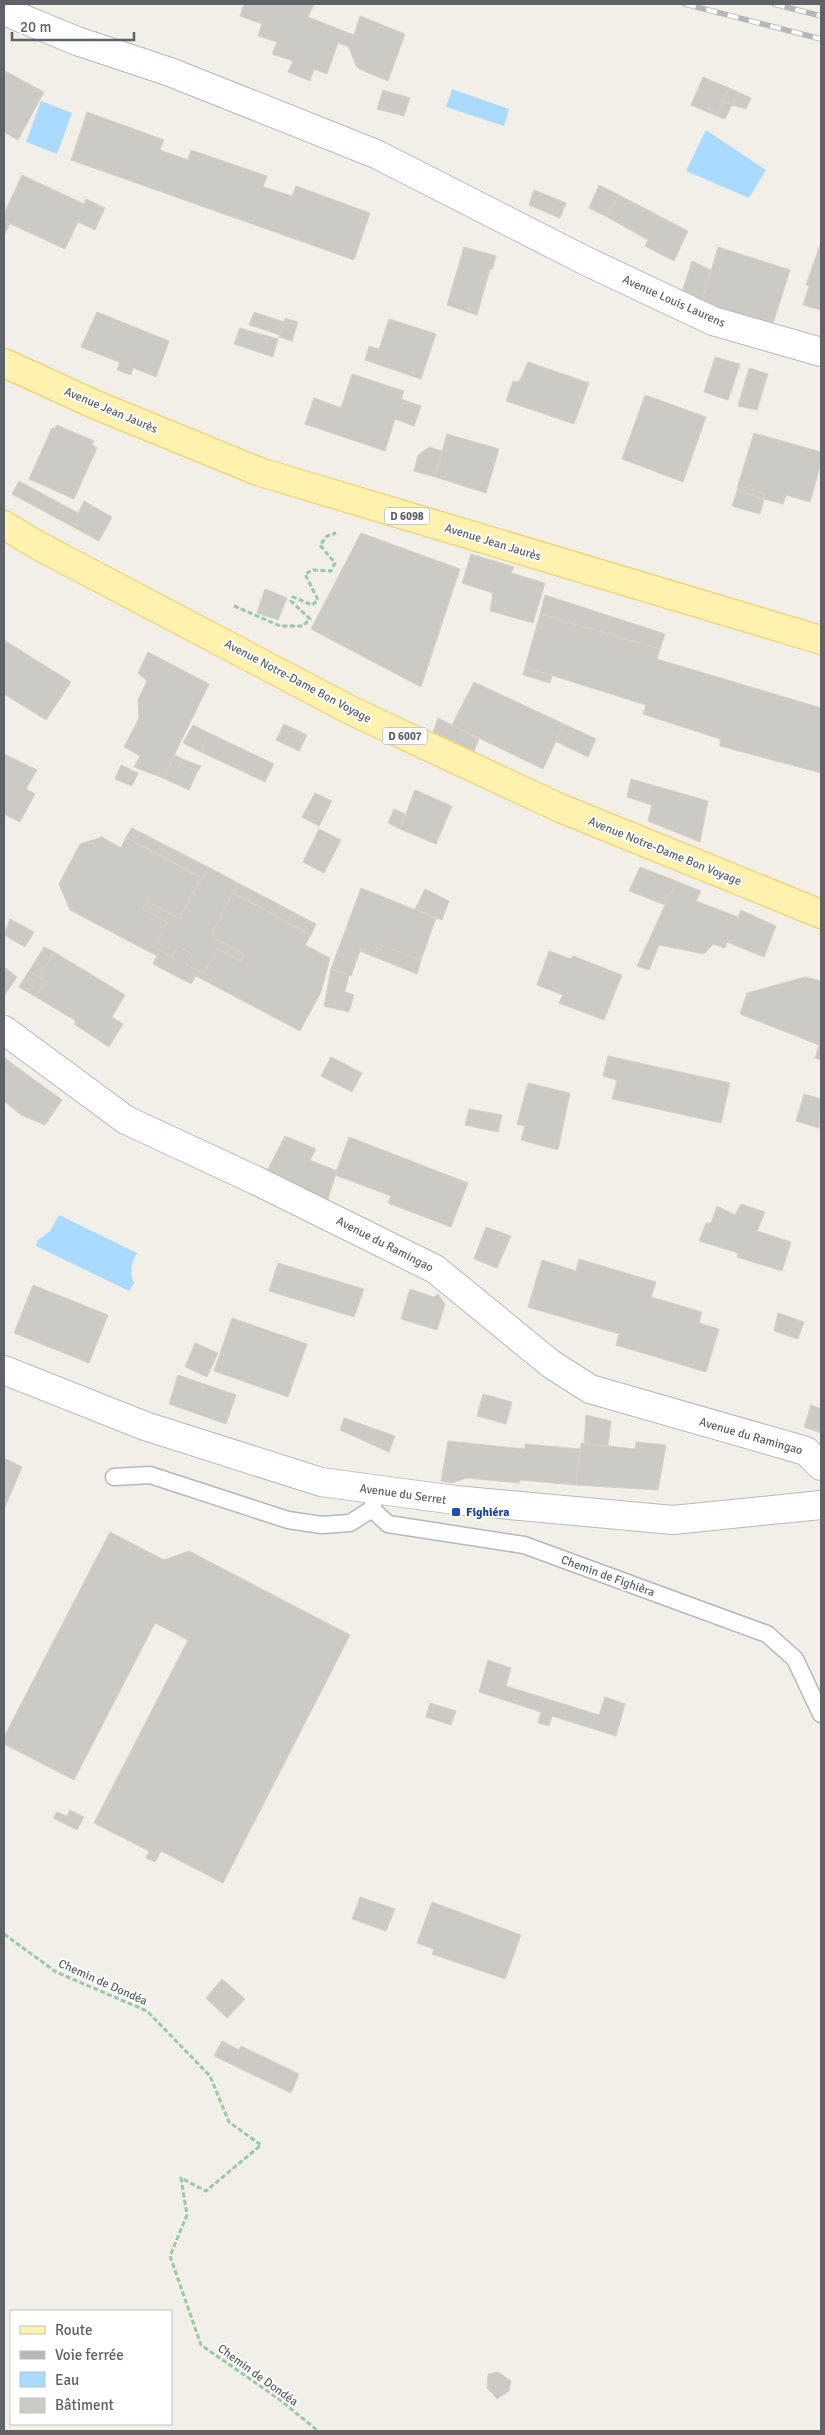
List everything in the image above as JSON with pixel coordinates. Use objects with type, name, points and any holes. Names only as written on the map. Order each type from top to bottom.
[{"type":"main road","name":"Avenue Jean Jaurès","points":[[4,362],[96,405],[260,472],[821,640]]},
{"type":"main road","name":"Avenue Notre-Dame Bon Voyage","points":[[4,525],[39,546],[352,711],[560,808],[821,914]]},
{"type":"street","name":"Avenue Louis Laurens","points":[[4,12],[77,41],[170,72],[376,154],[586,261],[712,321],[821,352]]},
{"type":"street","name":"Avenue du Ramingao","points":[[4,1030],[126,1120],[255,1180],[435,1268],[551,1364],[590,1389],[806,1451],[821,1466]]},
{"type":"street","name":"Avenue du Serret","points":[[4,1370],[145,1426],[374,1499],[455,1500],[673,1520],[821,1504]]},
{"type":"lane","points":[[114,1477],[150,1475],[288,1520],[322,1525],[350,1523],[374,1499]]},
{"type":"lane","name":"Chemin de Fighièra","points":[[374,1499],[388,1524],[524,1545],[767,1634],[795,1659],[821,1714]]},
{"type":"path","points":[[228,603],[280,626],[303,626],[310,619],[290,601],[293,596],[312,605],[318,600],[305,574],[313,570],[331,571],[335,563],[320,545],[327,536],[344,531]]},
{"type":"path","name":"Chemin de Dondéa","points":[[4,1934],[56,1972],[147,2011],[210,2076],[229,2122],[260,2146],[206,2191],[181,2178],[188,2215],[170,2256],[201,2345],[279,2399],[318,2431]]},
{"type":"water","points":[[452,89],[509,109],[504,126],[446,107]]},
{"type":"water","points":[[41,101],[72,113],[57,154],[26,142]]},
{"type":"water","points":[[706,130],[766,170],[749,198],[686,171]]},
{"type":"water","points":[[59,1215],[137,1253],[131,1268],[134,1283],[129,1291],[36,1246],[38,1240],[50,1231]]},
{"type":"building","points":[[244,4],[314,4],[308,17],[354,35],[360,16],[405,34],[388,81],[359,69],[349,47],[338,43],[327,74],[314,69],[310,81],[288,72],[293,61],[272,54],[277,42],[258,36],[262,24],[240,16]]},
{"type":"building","points":[[5,71],[44,92],[18,140],[4,132]]},
{"type":"building","points":[[703,77],[729,88],[717,116],[691,105]]},
{"type":"building","points":[[729,88],[738,92],[732,105],[723,101]]},
{"type":"building","points":[[383,90],[410,98],[404,116],[377,109]]},
{"type":"building","points":[[738,92],[751,98],[746,109],[732,105]]},
{"type":"building","points":[[723,101],[732,105],[725,119],[717,116]]},
{"type":"building","points":[[87,112],[164,140],[160,150],[188,160],[191,150],[267,176],[263,187],[292,196],[296,186],[370,213],[354,260],[71,160]]},
{"type":"building","points":[[22,175],[84,204],[86,199],[105,208],[95,230],[78,222],[65,249],[4,221],[4,214]]},
{"type":"building","points":[[599,185],[619,195],[607,217],[589,208]]},
{"type":"building","points":[[534,190],[566,203],[560,218],[529,205]]},
{"type":"building","points":[[619,195],[688,231],[674,261],[645,246],[648,240],[607,217]]},
{"type":"building","points":[[4,221],[10,223],[4,236]]},
{"type":"building","points":[[821,242],[821,310],[803,305],[809,286],[806,285]]},
{"type":"building","points":[[464,247],[496,256],[492,270],[490,269],[477,315],[447,305]]},
{"type":"building","points":[[718,247],[790,270],[770,333],[700,308]]},
{"type":"building","points":[[692,261],[711,270],[700,308],[680,298]]},
{"type":"building","points":[[97,312],[169,341],[156,377],[81,347]]},
{"type":"building","points":[[254,312],[284,322],[280,335],[249,325]]},
{"type":"building","points":[[285,318],[298,322],[292,341],[279,337]]},
{"type":"building","points":[[389,319],[436,334],[421,379],[365,360],[369,346],[379,349]]},
{"type":"building","points":[[240,328],[278,339],[273,357],[234,344]]},
{"type":"building","points":[[715,357],[740,364],[728,400],[704,392]]},
{"type":"building","points":[[120,362],[133,368],[131,375],[117,370]]},
{"type":"building","points":[[528,362],[589,383],[574,424],[506,401],[513,381],[519,382]]},
{"type":"building","points":[[749,368],[768,374],[757,410],[738,406]]},
{"type":"building","points":[[352,374],[404,391],[401,399],[421,406],[414,426],[395,419],[385,451],[305,424],[314,398],[341,408]]},
{"type":"building","points":[[645,395],[706,417],[683,482],[622,459]]},
{"type":"building","points":[[57,425],[94,441],[92,445],[97,448],[74,499],[29,479],[52,428],[55,429]]},
{"type":"building","points":[[754,433],[821,452],[821,463],[810,502],[786,495],[783,504],[764,499],[765,494],[738,485]]},
{"type":"building","points":[[447,434],[499,449],[486,493],[435,477]]},
{"type":"building","points":[[429,447],[442,451],[435,477],[414,471],[418,455]]},
{"type":"building","points":[[19,481],[78,513],[84,501],[112,517],[99,541],[12,494]]},
{"type":"building","points":[[738,485],[765,494],[764,499],[737,491]]},
{"type":"building","points":[[737,491],[764,499],[760,514],[732,506]]},
{"type":"building","points":[[361,533],[460,569],[421,687],[311,629]]},
{"type":"building","points":[[471,554],[514,567],[511,573],[545,583],[533,623],[490,611],[493,593],[462,583]]},
{"type":"building","points":[[265,589],[287,598],[278,620],[257,613]]},
{"type":"building","points":[[545,595],[665,634],[660,649],[540,614]]},
{"type":"building","points":[[540,614],[660,649],[657,659],[821,708],[821,773],[720,746],[720,739],[643,714],[646,705],[525,667]]},
{"type":"building","points":[[4,640],[71,682],[46,720],[4,694]]},
{"type":"building","points":[[148,652],[209,684],[163,778],[134,767],[140,756],[124,747],[139,718],[138,700],[147,681],[138,673]]},
{"type":"building","points":[[525,667],[552,676],[550,683],[523,675]]},
{"type":"building","points":[[474,682],[564,724],[543,769],[452,725]]},
{"type":"building","points":[[438,718],[479,739],[474,751],[433,732]]},
{"type":"building","points":[[284,724],[307,735],[299,751],[276,740]]},
{"type":"building","points":[[564,724],[596,739],[588,757],[555,741]]},
{"type":"building","points":[[193,725],[209,733],[201,752],[183,743]]},
{"type":"building","points":[[209,733],[274,764],[265,782],[201,752]]},
{"type":"building","points":[[4,754],[37,770],[26,789],[35,794],[20,822],[4,814]]},
{"type":"building","points":[[175,755],[182,759],[180,763],[197,772],[189,790],[163,778]]},
{"type":"building","points":[[182,759],[201,766],[197,772],[180,763]]},
{"type":"building","points":[[121,765],[138,773],[132,786],[115,779]]},
{"type":"building","points":[[631,779],[708,801],[700,842],[648,821],[652,805],[627,797]]},
{"type":"building","points":[[415,790],[452,806],[436,844],[400,829]]},
{"type":"building","points":[[315,793],[332,801],[319,826],[302,817]]},
{"type":"building","points":[[394,809],[405,814],[400,829],[388,823]]},
{"type":"building","points":[[132,828],[167,846],[162,856],[126,837]]},
{"type":"building","points":[[319,829],[341,840],[324,873],[303,862]]},
{"type":"building","points":[[102,837],[121,848],[126,837],[201,878],[179,919],[147,901],[143,909],[167,922],[154,947],[172,957],[178,946],[192,954],[186,964],[204,974],[217,949],[241,961],[245,954],[211,936],[233,893],[311,935],[305,945],[330,958],[321,992],[300,1031],[196,976],[191,984],[153,964],[157,956],[70,910],[59,884],[80,844]]},
{"type":"building","points":[[167,846],[208,867],[201,878],[162,856]]},
{"type":"building","points":[[208,867],[238,883],[211,936],[245,954],[241,961],[217,949],[204,974],[186,964],[192,954],[178,946],[172,957],[154,947],[167,922],[143,909],[147,901],[179,919]]},
{"type":"building","points":[[640,867],[676,881],[665,905],[629,891]]},
{"type":"building","points":[[676,881],[701,891],[696,901],[738,917],[741,910],[776,926],[764,957],[727,942],[725,948],[713,944],[704,954],[659,945],[649,970],[637,966]]},
{"type":"building","points":[[238,883],[280,905],[275,915],[233,893]]},
{"type":"building","points":[[361,888],[436,918],[421,960],[378,944],[375,954],[361,948],[351,976],[331,969]]},
{"type":"building","points":[[425,889],[449,901],[442,920],[415,909]]},
{"type":"building","points":[[280,905],[316,924],[311,935],[275,915]]},
{"type":"building","points":[[10,919],[34,932],[25,947],[4,935]]},
{"type":"building","points":[[378,944],[421,960],[417,974],[360,951],[361,948],[375,954]]},
{"type":"building","points":[[44,947],[54,952],[39,978],[29,971]]},
{"type":"building","points":[[549,951],[571,959],[573,956],[622,975],[604,1020],[559,1003],[563,995],[537,985]]},
{"type":"building","points":[[54,952],[125,995],[112,1017],[123,1024],[109,1047],[74,1024],[76,1021],[36,997],[45,981],[39,978]]},
{"type":"building","points":[[4,967],[17,977],[4,996]]},
{"type":"building","points":[[331,969],[349,975],[345,992],[354,995],[349,1012],[324,1006]]},
{"type":"building","points":[[29,971],[45,981],[36,997],[19,987]]},
{"type":"building","points":[[805,977],[821,981],[821,1060],[815,1058],[819,1045],[740,1014],[747,993]]},
{"type":"building","points":[[608,1056],[730,1083],[721,1123],[612,1099],[617,1080],[603,1076]]},
{"type":"building","points":[[4,1057],[10,1062],[4,1068]]},
{"type":"building","points":[[331,1057],[362,1073],[352,1092],[321,1076]]},
{"type":"building","points":[[10,1062],[62,1100],[45,1125],[21,1115],[4,1101],[4,1068]]},
{"type":"building","points":[[528,1083],[570,1093],[558,1150],[521,1140],[525,1126],[517,1124]]},
{"type":"building","points":[[804,1094],[821,1099],[819,1128],[796,1121]]},
{"type":"building","points":[[469,1109],[502,1115],[498,1132],[465,1125]]},
{"type":"building","points":[[285,1136],[316,1149],[310,1160],[337,1171],[327,1202],[263,1179]]},
{"type":"building","points":[[349,1137],[468,1183],[451,1227],[388,1203],[391,1196],[335,1175]]},
{"type":"building","points":[[741,1204],[765,1212],[757,1231],[791,1242],[782,1271],[737,1257],[738,1253],[699,1241],[706,1223],[711,1223],[717,1206],[735,1215]]},
{"type":"building","points":[[486,1227],[511,1236],[497,1268],[474,1259]]},
{"type":"building","points":[[579,1259],[656,1282],[651,1297],[702,1312],[699,1323],[719,1329],[706,1372],[616,1345],[619,1334],[528,1307],[542,1260],[576,1271]]},
{"type":"building","points":[[278,1263],[364,1289],[354,1317],[269,1291]]},
{"type":"building","points":[[33,1285],[108,1315],[89,1363],[14,1333]]},
{"type":"building","points":[[410,1289],[434,1297],[438,1294],[445,1304],[437,1330],[401,1319]]},
{"type":"building","points":[[778,1313],[804,1322],[798,1339],[774,1331]]},
{"type":"building","points":[[232,1318],[307,1344],[288,1397],[214,1371]]},
{"type":"building","points":[[195,1343],[218,1353],[207,1377],[185,1367]]},
{"type":"building","points":[[178,1375],[236,1395],[226,1424],[169,1404]]},
{"type":"building","points":[[483,1394],[512,1402],[506,1424],[477,1416]]},
{"type":"building","points":[[811,1405],[821,1409],[821,1433],[804,1427]]},
{"type":"building","points":[[586,1415],[611,1421],[608,1446],[584,1444]]},
{"type":"building","points":[[344,1418],[395,1436],[389,1452],[340,1430]]},
{"type":"building","points":[[448,1441],[525,1449],[525,1444],[580,1449],[576,1485],[520,1480],[519,1483],[467,1478],[452,1483],[441,1481]]},
{"type":"building","points":[[636,1442],[666,1445],[658,1490],[576,1485],[581,1443],[635,1449]]},
{"type":"building","points":[[4,1458],[22,1467],[4,1509]]},
{"type":"building","points":[[110,1532],[164,1560],[189,1551],[350,1635],[223,1883],[161,1851],[155,1862],[146,1858],[149,1851],[94,1823],[188,1640],[155,1623],[74,1780],[4,1744],[4,1737]]},
{"type":"building","points":[[488,1660],[511,1668],[506,1686],[599,1715],[605,1697],[625,1704],[616,1736],[552,1716],[549,1726],[538,1723],[541,1712],[479,1692]]},
{"type":"building","points":[[430,1703],[456,1711],[451,1725],[426,1717]]},
{"type":"building","points":[[70,1810],[84,1817],[77,1830],[53,1818],[57,1812],[67,1816]]},
{"type":"building","points":[[360,1897],[395,1909],[386,1931],[352,1919]]},
{"type":"building","points":[[432,1902],[521,1935],[505,1979],[432,1954],[434,1949],[417,1943]]},
{"type":"building","points":[[222,1979],[245,1999],[227,2018],[206,1998]]},
{"type":"building","points":[[222,2041],[239,2050],[241,2046],[299,2074],[291,2093],[214,2056]]},
{"type":"building","points":[[498,2372],[511,2381],[509,2391],[497,2399],[487,2388],[488,2374]]},
{"type":"railway","points":[[685,4],[821,39]]},
{"type":"railway","points":[[774,4],[821,16]]},
{"type":"place","name":"Fighiéra","points":[[456,1512]]}]
